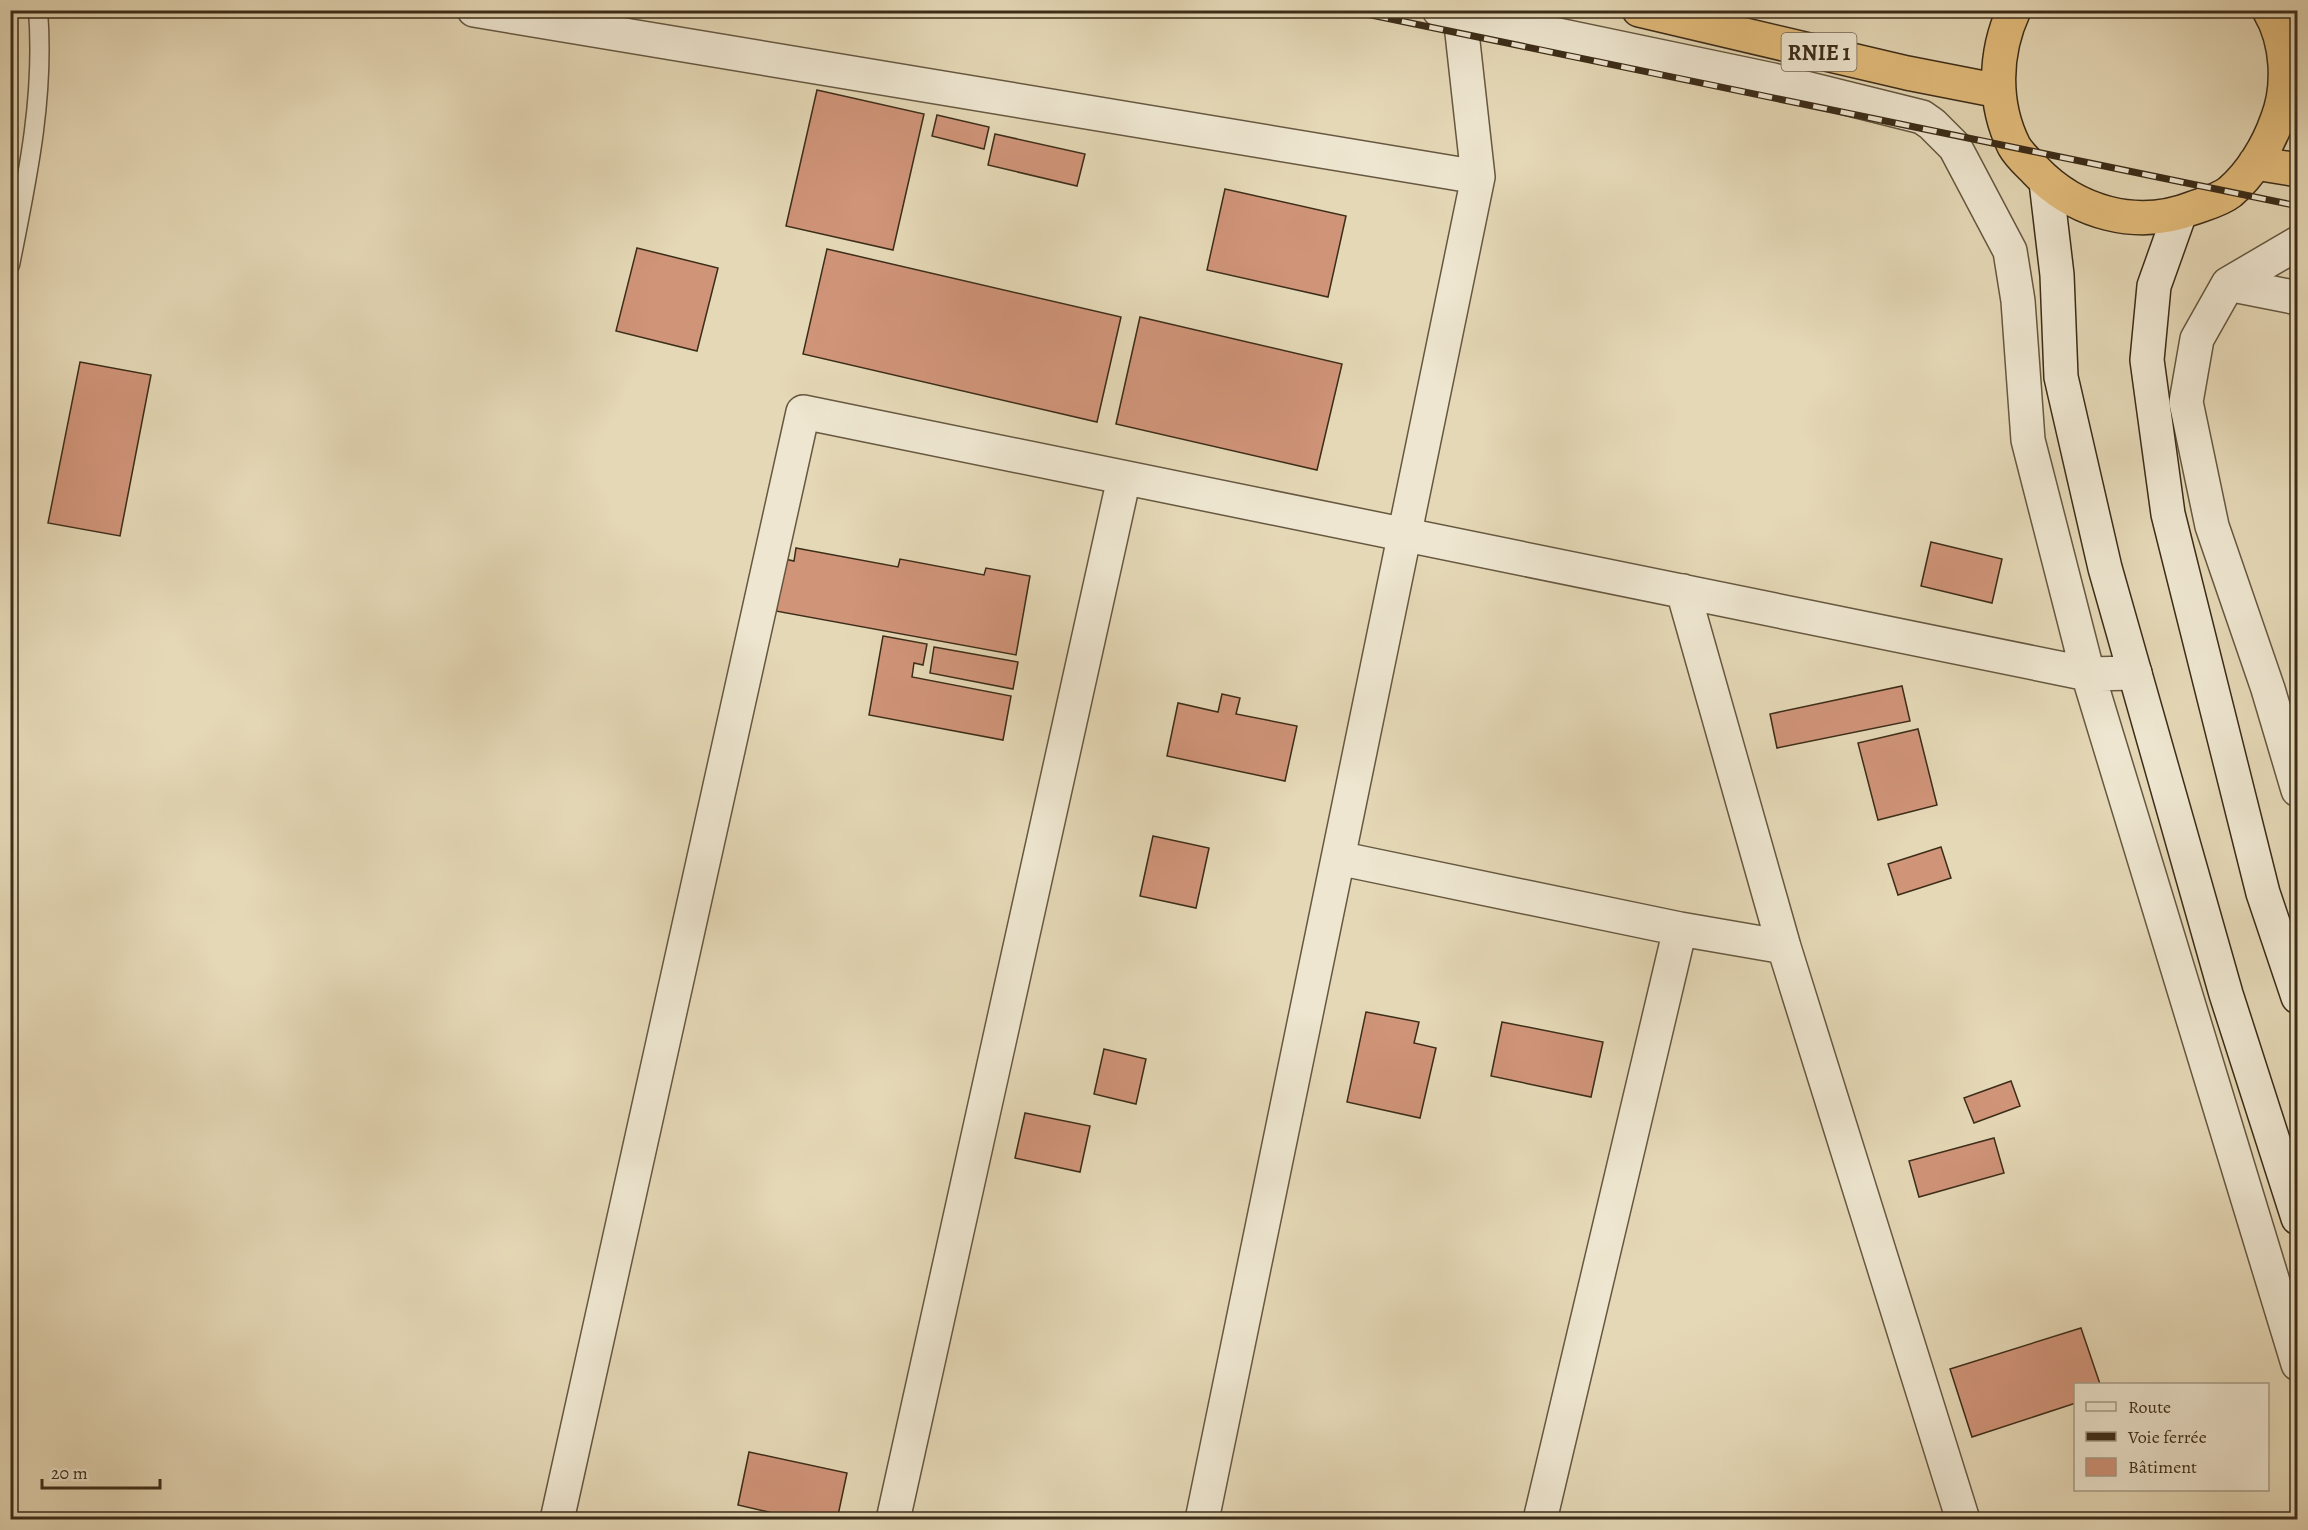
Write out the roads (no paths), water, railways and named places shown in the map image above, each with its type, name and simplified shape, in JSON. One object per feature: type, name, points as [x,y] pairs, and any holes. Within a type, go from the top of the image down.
[{"type":"highway","name":"RNIE 1","points":[[1639,10],[1907,73],[1999,91]]},
{"type":"highway","points":[[2014,10],[2005,30],[1999,60],[1999,91],[2015,148],[2046,182],[2068,198],[2091,209],[2121,217],[2151,218],[2180,213],[2229,192],[2255,163],[2271,138],[2282,109],[2285,78],[2280,20]]},
{"type":"highway","points":[[2255,163],[2298,170]]},
{"type":"street","points":[[474,10],[1478,177]]},
{"type":"street","points":[[1202,1520],[1478,177],[1450,13],[1773,80],[1922,117],[1955,147],[2010,251],[2018,301],[2028,440],[2088,674],[2298,1364]]},
{"type":"street","points":[[2046,182],[2057,275],[2061,377],[2104,568],[2226,994],[2298,1218]]},
{"type":"street","points":[[2180,213],[2154,286],[2147,360],[2168,514],[2264,894],[2298,997]]},
{"type":"street","points":[[2298,243],[2228,284],[2197,339],[2186,402],[2212,526],[2268,689],[2298,790]]},
{"type":"street","points":[[2228,284],[2298,298]]},
{"type":"street","points":[[557,1520],[802,412],[2088,674],[2135,673]]},
{"type":"street","points":[[893,1520],[1124,477]]},
{"type":"street","points":[[1683,591],[1784,947],[1963,1520]]},
{"type":"street","points":[[1338,858],[1680,929],[1784,947]]},
{"type":"street","points":[[1540,1520],[1680,929]]},
{"type":"lane","points":[[10,264],[32,160],[39,90],[38,10]]},
{"type":"railway","points":[[1347,10],[2298,206]]}]
